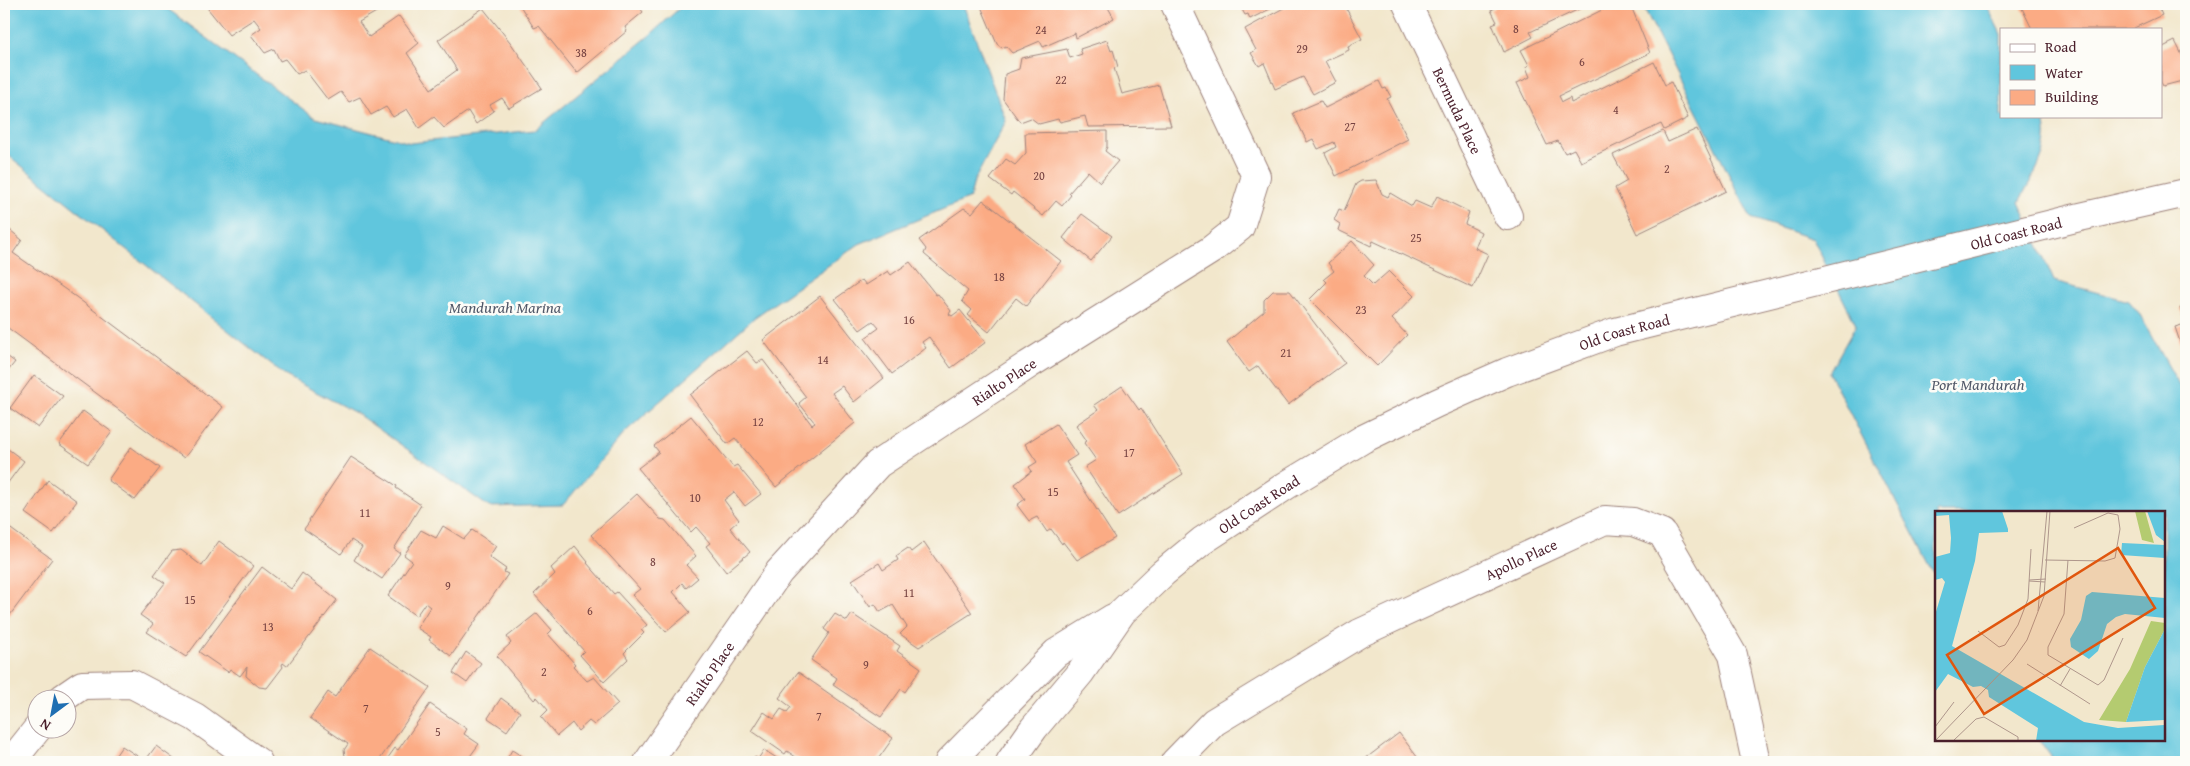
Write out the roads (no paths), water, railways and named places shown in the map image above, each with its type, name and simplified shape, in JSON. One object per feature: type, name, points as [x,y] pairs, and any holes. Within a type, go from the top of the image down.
[{"type":"street","name":"Rialto Place","points":[[648,762],[779,572],[878,464],[1028,365],[1211,250],[1240,227],[1256,176],[1175,4]]},
{"type":"street","name":"Bermuda Place","points":[[1407,4],[1508,216]]},
{"type":"street","name":"Old Coast Road","points":[[949,762],[1056,653],[1122,612],[1202,541],[1363,439],[1507,372],[1615,332],[2080,217],[2186,193]]},
{"type":"street","name":"Apollo Place","points":[[1175,762],[1214,722],[1360,633],[1604,520],[1633,522],[1662,533],[1733,655],[1756,762]]},
{"type":"street","name":"Old Coast Road","points":[[1010,762],[1034,728],[1080,673],[1122,612]]},
{"type":"street","points":[[77,688],[82,684],[132,684],[195,717],[258,762]]},
{"type":"street","points":[[11,762],[30,738]]},
{"type":"water","name":"Mandurah Marina","points":[[4,4],[161,4],[315,118],[411,143],[535,130],[650,35],[684,4],[963,4],[1006,121],[974,181],[970,198],[859,244],[755,317],[624,433],[563,505],[489,507],[356,413],[284,375],[4,152]]},
{"type":"water","name":"Port Mandurah","points":[[1642,4],[1986,4],[2000,32],[2000,118],[2043,118],[2046,127],[2046,138],[2041,160],[2019,202],[2054,281],[2129,301],[2139,313],[2186,398],[2186,762],[2055,762],[2040,741],[2165,741],[2165,511],[1935,511],[1935,576],[1829,373],[1856,325],[1813,239],[1751,218]]}]
